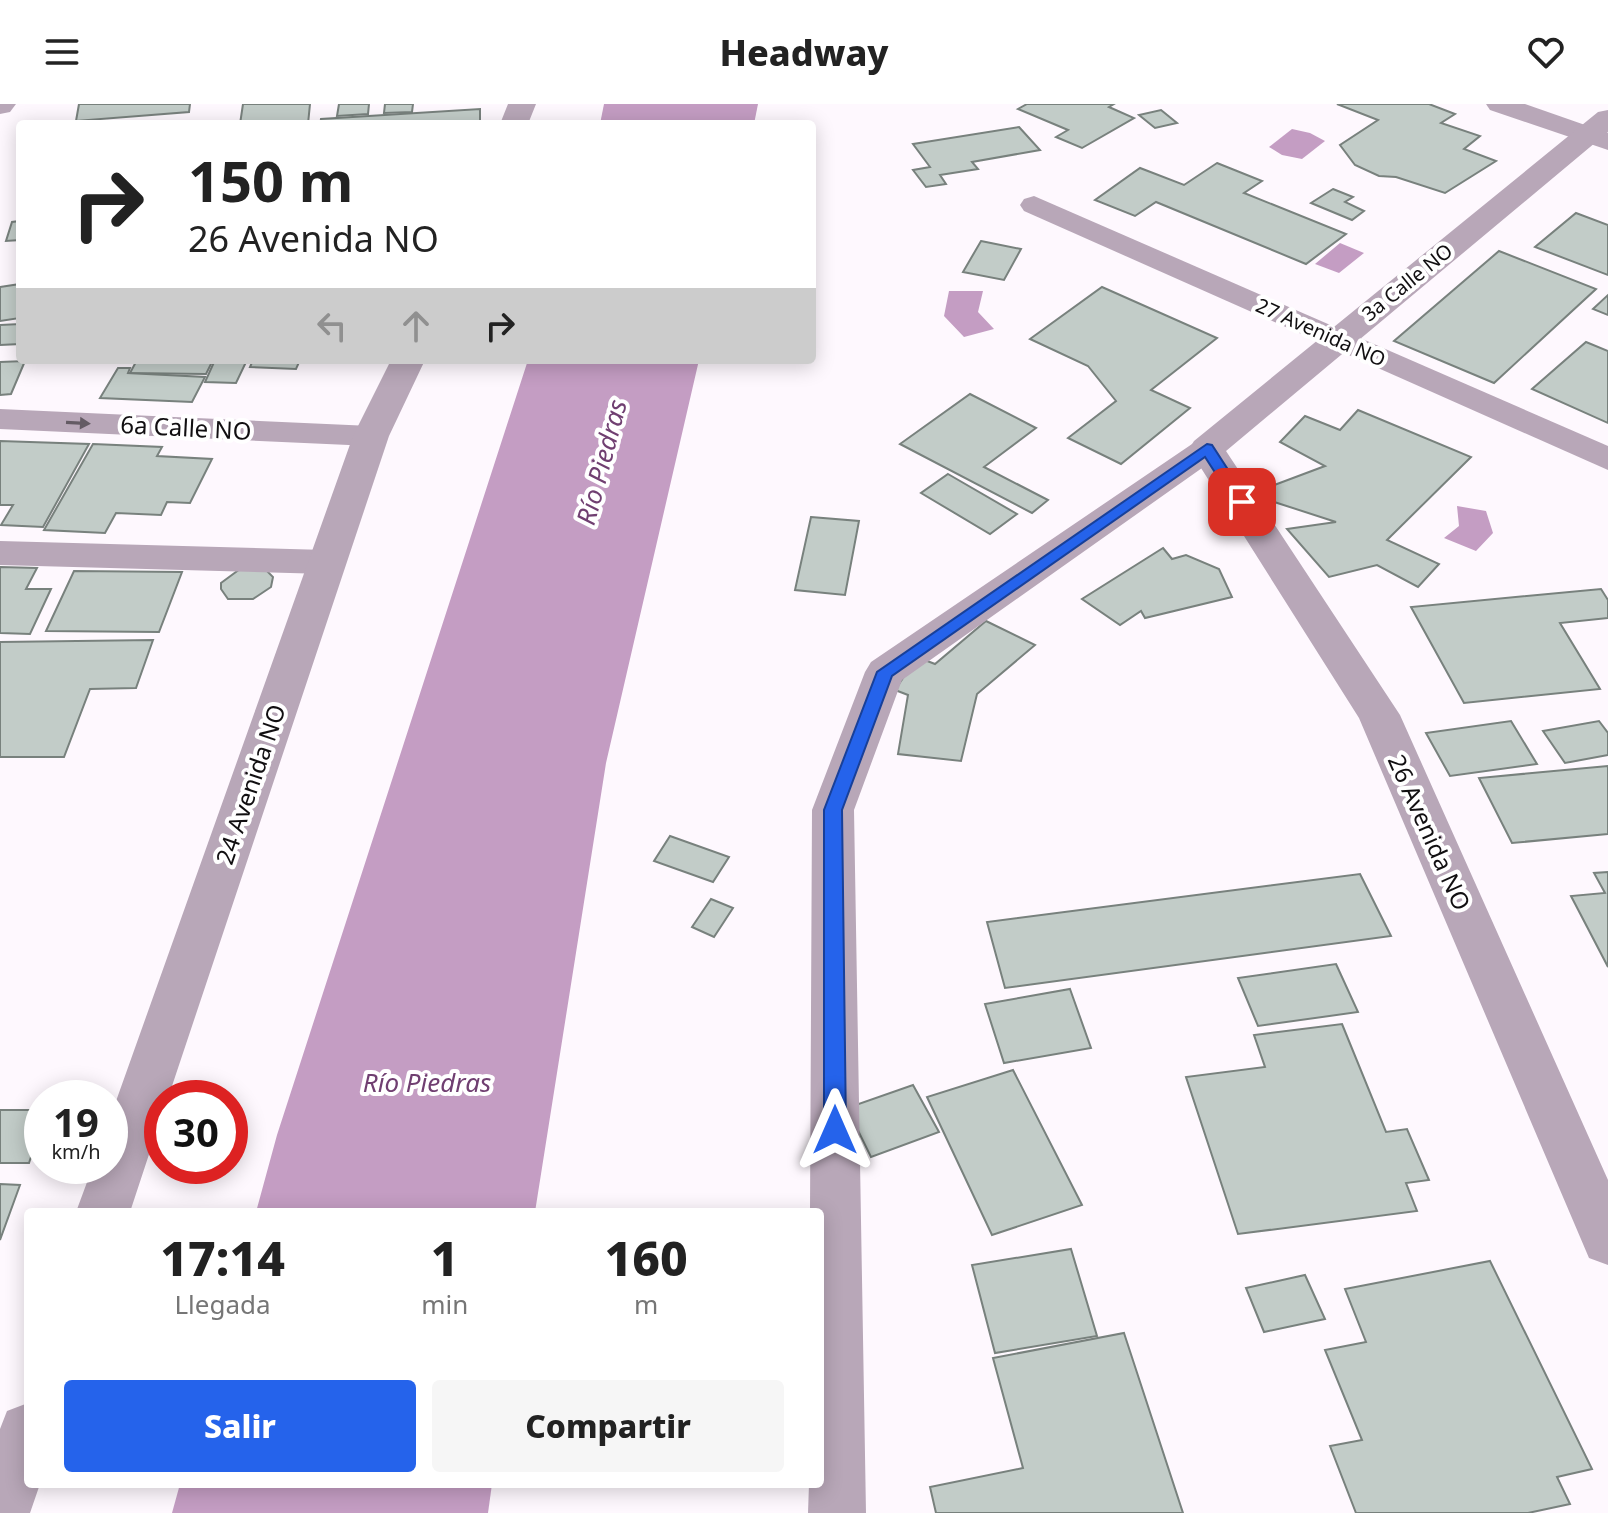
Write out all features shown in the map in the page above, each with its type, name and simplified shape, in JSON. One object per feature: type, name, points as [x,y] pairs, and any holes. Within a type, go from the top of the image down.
[{"type":"street","points":[[1499,104],[1601,132]]},
{"type":"street","name":"3a Calle NO","points":[[1207,449],[1337,339],[1601,132]]},
{"type":"street","name":"27 Avenida NO","points":[[1034,205],[1608,459]]},
{"type":"street","name":"24 Avenida NO","points":[[104,1208],[371,436],[406,364]]},
{"type":"street","name":"6a Calle NO","points":[[0,419],[371,436]]},
{"type":"street","points":[[837,1513],[833,810],[885,672],[1207,449]]},
{"type":"street","name":"26 Avenida NO","points":[[1207,449],[1379,715],[1608,1240]]},
{"type":"street","points":[[0,553],[326,562]]},
{"type":"street","points":[[0,1513],[24,1444]]},
{"type":"water","points":[[604,104],[758,104],[755,120],[601,120]]},
{"type":"water","points":[[1292,129],[1325,141],[1302,159],[1282,155],[1269,147]]},
{"type":"water","points":[[1340,243],[1364,253],[1339,273],[1315,264]]},
{"type":"water","points":[[949,291],[983,291],[978,312],[994,329],[964,337],[944,316]]},
{"type":"water","name":"Río Piedras","points":[[527,364],[698,364],[606,763],[536,1208],[257,1208],[277,1135]]},
{"type":"water","points":[[1457,506],[1486,511],[1493,533],[1476,551],[1444,538],[1459,526]]},
{"type":"water","points":[[179,1488],[491,1488],[488,1513],[172,1513]]},
{"type":"building","points":[[79,104],[190,104],[189,112],[76,120]]},
{"type":"building","points":[[243,104],[310,104],[308,120],[241,120]]},
{"type":"building","points":[[339,104],[369,104],[368,114],[337,116]]},
{"type":"building","points":[[385,104],[413,104],[412,112],[384,113]]},
{"type":"building","points":[[1027,104],[1114,104],[1109,107],[1134,118],[1082,148],[1056,137],[1068,130],[1018,109]]},
{"type":"building","points":[[1337,104],[1429,104],[1455,114],[1441,123],[1480,136],[1464,149],[1496,161],[1445,193],[1396,177],[1379,176],[1355,165],[1340,145],[1378,120]]},
{"type":"building","points":[[480,109],[480,120],[321,119]]},
{"type":"building","points":[[1161,110],[1177,123],[1155,128],[1139,115]]},
{"type":"building","points":[[1019,127],[1040,150],[972,162],[978,169],[940,175],[946,184],[926,187],[913,170],[930,167],[913,144]]},
{"type":"building","points":[[1217,163],[1262,181],[1244,193],[1346,234],[1306,264],[1156,202],[1135,216],[1095,200],[1140,168],[1184,185]]},
{"type":"building","points":[[1333,189],[1353,197],[1345,202],[1364,211],[1352,220],[1311,203]]},
{"type":"building","points":[[1576,213],[1608,225],[1608,275],[1535,247]]},
{"type":"building","points":[[12,222],[16,222],[16,240],[6,241]]},
{"type":"building","points":[[981,241],[1021,249],[1004,280],[963,272]]},
{"type":"building","points":[[1499,251],[1596,289],[1494,383],[1394,341]]},
{"type":"building","points":[[16,285],[16,319],[0,321],[0,287]]},
{"type":"building","points":[[1102,287],[1217,338],[1151,390],[1190,408],[1121,464],[1068,438],[1116,401],[1088,366],[1030,339]]},
{"type":"building","points":[[1608,295],[1608,315],[1593,309]]},
{"type":"building","points":[[16,324],[16,344],[0,345],[0,325]]},
{"type":"building","points":[[1586,342],[1608,351],[1608,423],[1532,389]]},
{"type":"building","points":[[0,362],[24,364],[11,394],[0,395]]},
{"type":"building","points":[[135,364],[211,364],[206,374],[130,373]]},
{"type":"building","points":[[213,364],[245,364],[236,383],[205,382]]},
{"type":"building","points":[[251,364],[298,364],[296,369],[250,367]]},
{"type":"building","points":[[118,368],[130,368],[128,373],[205,377],[192,402],[100,398]]},
{"type":"building","points":[[970,394],[1036,428],[984,467],[1048,500],[1032,513],[900,444]]},
{"type":"building","points":[[1358,410],[1471,457],[1387,540],[1439,564],[1418,587],[1377,565],[1329,577],[1287,529],[1336,522],[1262,498],[1261,490],[1325,466],[1280,442],[1305,416],[1340,430]]},
{"type":"building","points":[[0,441],[89,444],[43,527],[1,525],[13,505],[0,505]]},
{"type":"building","points":[[93,444],[162,447],[157,456],[212,459],[190,503],[167,502],[161,515],[116,513],[105,533],[44,530]]},
{"type":"building","points":[[948,474],[1017,514],[990,534],[921,493]]},
{"type":"building","points":[[811,517],[859,521],[845,595],[795,590]]},
{"type":"building","points":[[1163,548],[1172,559],[1186,555],[1219,569],[1232,597],[1145,618],[1141,611],[1120,625],[1082,599]]},
{"type":"building","points":[[0,567],[37,568],[26,589],[51,589],[30,634],[0,633]]},
{"type":"building","points":[[240,569],[265,569],[273,577],[271,587],[253,599],[228,599],[221,589],[221,583]]},
{"type":"building","points":[[74,571],[182,572],[159,632],[46,631]]},
{"type":"building","points":[[1601,589],[1608,600],[1608,618],[1560,623],[1600,689],[1464,703],[1411,607]]},
{"type":"building","points":[[986,621],[1035,645],[977,694],[961,761],[898,754],[908,695],[895,690],[917,657],[935,664]]},
{"type":"building","points":[[153,640],[136,688],[90,689],[64,757],[0,757],[0,642]]},
{"type":"building","points":[[1511,721],[1537,764],[1450,776],[1426,733]]},
{"type":"building","points":[[1599,721],[1608,733],[1608,755],[1565,763],[1543,731]]},
{"type":"building","points":[[1608,766],[1608,834],[1512,843],[1479,778]]},
{"type":"building","points":[[670,836],[729,857],[713,882],[654,861]]},
{"type":"building","points":[[1608,872],[1608,967],[1571,896],[1605,893],[1594,873]]},
{"type":"building","points":[[1360,874],[1391,936],[1005,988],[987,922]]},
{"type":"building","points":[[711,899],[733,908],[714,937],[692,927]]},
{"type":"building","points":[[1336,964],[1358,1012],[1258,1026],[1238,978]]},
{"type":"building","points":[[1070,989],[1091,1048],[1004,1063],[985,1004]]},
{"type":"building","points":[[1342,1024],[1386,1132],[1407,1129],[1429,1180],[1406,1183],[1417,1211],[1238,1234],[1186,1077],[1265,1067],[1254,1035]]},
{"type":"building","points":[[1013,1070],[1082,1205],[992,1235],[927,1097]]},
{"type":"building","points":[[913,1085],[939,1132],[871,1157],[847,1108]]},
{"type":"building","points":[[0,1110],[24,1110],[24,1163],[0,1163]]},
{"type":"building","points":[[0,1184],[20,1185],[0,1240]]},
{"type":"building","points":[[1071,1249],[1097,1336],[995,1353],[972,1265]]},
{"type":"building","points":[[1490,1261],[1592,1469],[1557,1477],[1570,1504],[1528,1513],[1356,1513],[1330,1446],[1362,1440],[1325,1350],[1366,1342],[1345,1289]]},
{"type":"building","points":[[1305,1275],[1325,1319],[1264,1332],[1246,1288]]},
{"type":"building","points":[[1124,1333],[1183,1513],[936,1513],[930,1487],[1023,1468],[993,1358]]},
{"type":"route","points":[[835,1130],[833,810],[885,672],[1207,449],[1242,502]]}]
